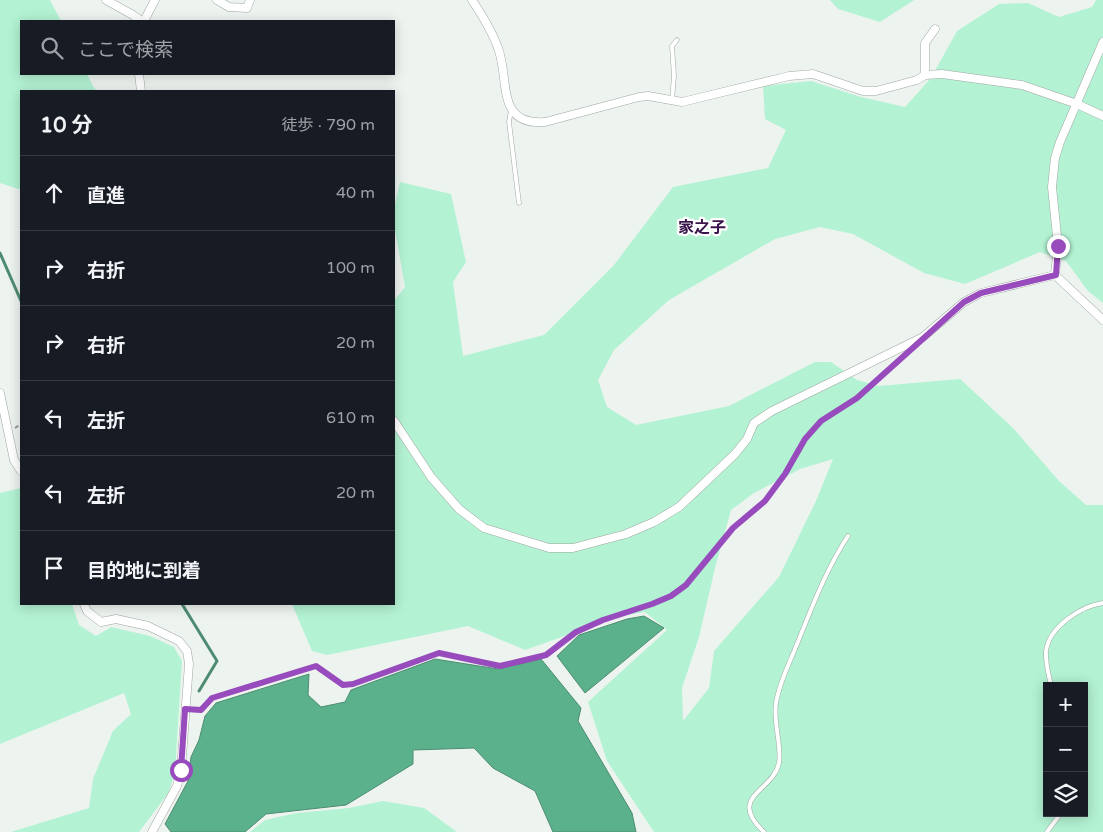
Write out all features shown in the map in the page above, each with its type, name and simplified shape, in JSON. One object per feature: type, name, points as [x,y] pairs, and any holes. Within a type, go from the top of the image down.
[{"type":"street","points":[[106,0],[141,20]]},
{"type":"street","points":[[144,20],[155,0]]},
{"type":"street","points":[[217,0],[229,7],[247,8],[250,0]]},
{"type":"street","points":[[472,0],[498,48],[507,100],[511,110],[527,122],[545,122],[639,97],[648,96],[682,102],[789,76],[813,74],[863,91],[876,91],[917,80],[925,74],[942,74],[1022,85],[1077,104],[1103,116]]},
{"type":"street","points":[[925,74],[924,43],[935,29]]},
{"type":"street","points":[[1056,275],[1058,246],[1052,187],[1055,158],[1103,42]]},
{"type":"street","points":[[139,75],[141,90]]},
{"type":"street","points":[[1056,275],[1103,320]]},
{"type":"street","points":[[395,423],[431,478],[459,509],[484,528],[549,548],[573,548],[626,534],[654,522],[679,507],[735,454],[747,438],[754,423],[772,411],[923,337],[964,302],[981,293],[1056,275]]},
{"type":"street","points":[[0,393],[14,460],[20,469]]},
{"type":"street","points":[[84,605],[87,611],[101,622],[116,619],[148,626],[180,641],[187,651],[189,664],[181,770],[176,786],[152,832]]},
{"type":"lane","points":[[672,101],[674,76],[672,46],[677,40]]},
{"type":"lane","points":[[511,110],[509,122],[519,203]]},
{"type":"lane","points":[[764,832],[754,822],[749,809],[753,797],[771,777],[778,765],[776,701],[817,595],[833,559],[848,536]]},
{"type":"lane","points":[[1051,682],[1046,651],[1050,640],[1069,617],[1103,603]]},
{"type":"lane","points":[[1047,832],[1058,817]]},
{"type":"path","points":[[185,709],[201,710],[212,698],[316,666],[343,685],[353,684],[439,653],[500,666],[546,655],[576,632],[603,620],[671,596],[686,585],[733,528],[765,501],[785,474],[805,439],[821,421],[857,398],[901,357]]},
{"type":"path","points":[[15,428],[20,425]]},
{"type":"shaded area","points":[[0,0],[50,0],[60,20],[20,20],[20,75],[88,75],[97,90],[20,90],[20,190],[0,183]]},
{"type":"shaded area","points":[[830,0],[914,0],[880,22],[838,9]]},
{"type":"shaded area","points":[[1096,0],[1103,0],[1103,303],[1088,291],[1066,261],[1040,252],[965,284],[924,273],[853,234],[820,227],[775,239],[669,300],[614,350],[598,380],[607,407],[636,425],[729,406],[815,362],[831,362],[857,380],[879,386],[960,379],[1013,428],[1059,481],[1086,505],[1103,505],[1103,832],[654,832],[607,761],[588,702],[667,630],[645,612],[621,616],[525,650],[468,626],[327,655],[312,651],[292,605],[395,605],[395,300],[405,287],[395,230],[395,204],[400,182],[451,194],[466,262],[453,282],[463,356],[544,335],[614,265],[673,187],[768,168],[786,130],[765,119],[763,86],[811,81],[861,97],[905,107],[931,78],[957,31],[999,4],[1028,3],[1059,17],[1092,7]],"holes":[[[833,459],[816,501],[779,577],[714,651],[709,688],[683,721],[682,688],[699,637],[731,510],[754,493],[800,469]]]},
{"type":"shaded area","points":[[20,488],[20,605],[72,605],[79,625],[96,636],[111,627],[150,636],[174,647],[182,661],[175,771],[169,792],[139,832],[11,832],[89,808],[93,779],[113,731],[131,714],[124,693],[0,744],[0,493]]},
{"type":"shaded area","points":[[644,616],[664,628],[585,693],[557,656],[579,635],[627,619]]},
{"type":"shaded area","points":[[435,659],[498,669],[541,659],[581,708],[578,721],[632,813],[636,832],[553,832],[535,791],[493,768],[474,748],[413,750],[413,764],[346,805],[266,814],[245,832],[171,832],[165,824],[188,781],[191,757],[199,740],[205,716],[216,703],[309,674],[308,695],[321,707],[345,702],[351,690]]},
{"type":"shaded area","points":[[383,801],[424,808],[457,832],[250,832],[265,820],[297,813],[349,808]]},
{"type":"waterway","points":[[0,253],[20,299]]},
{"type":"waterway","points":[[183,605],[217,661],[199,691]]},
{"type":"district","name":"家之子","points":[[702,228]]},
{"type":"route","points":[[181,770],[185,709],[201,710],[212,698],[316,666],[343,685],[353,684],[439,653],[500,666],[546,655],[576,632],[603,620],[671,596],[686,585],[733,528],[765,501],[785,474],[805,439],[821,421],[857,398],[964,302],[981,293],[1056,275],[1058,246]]}]
